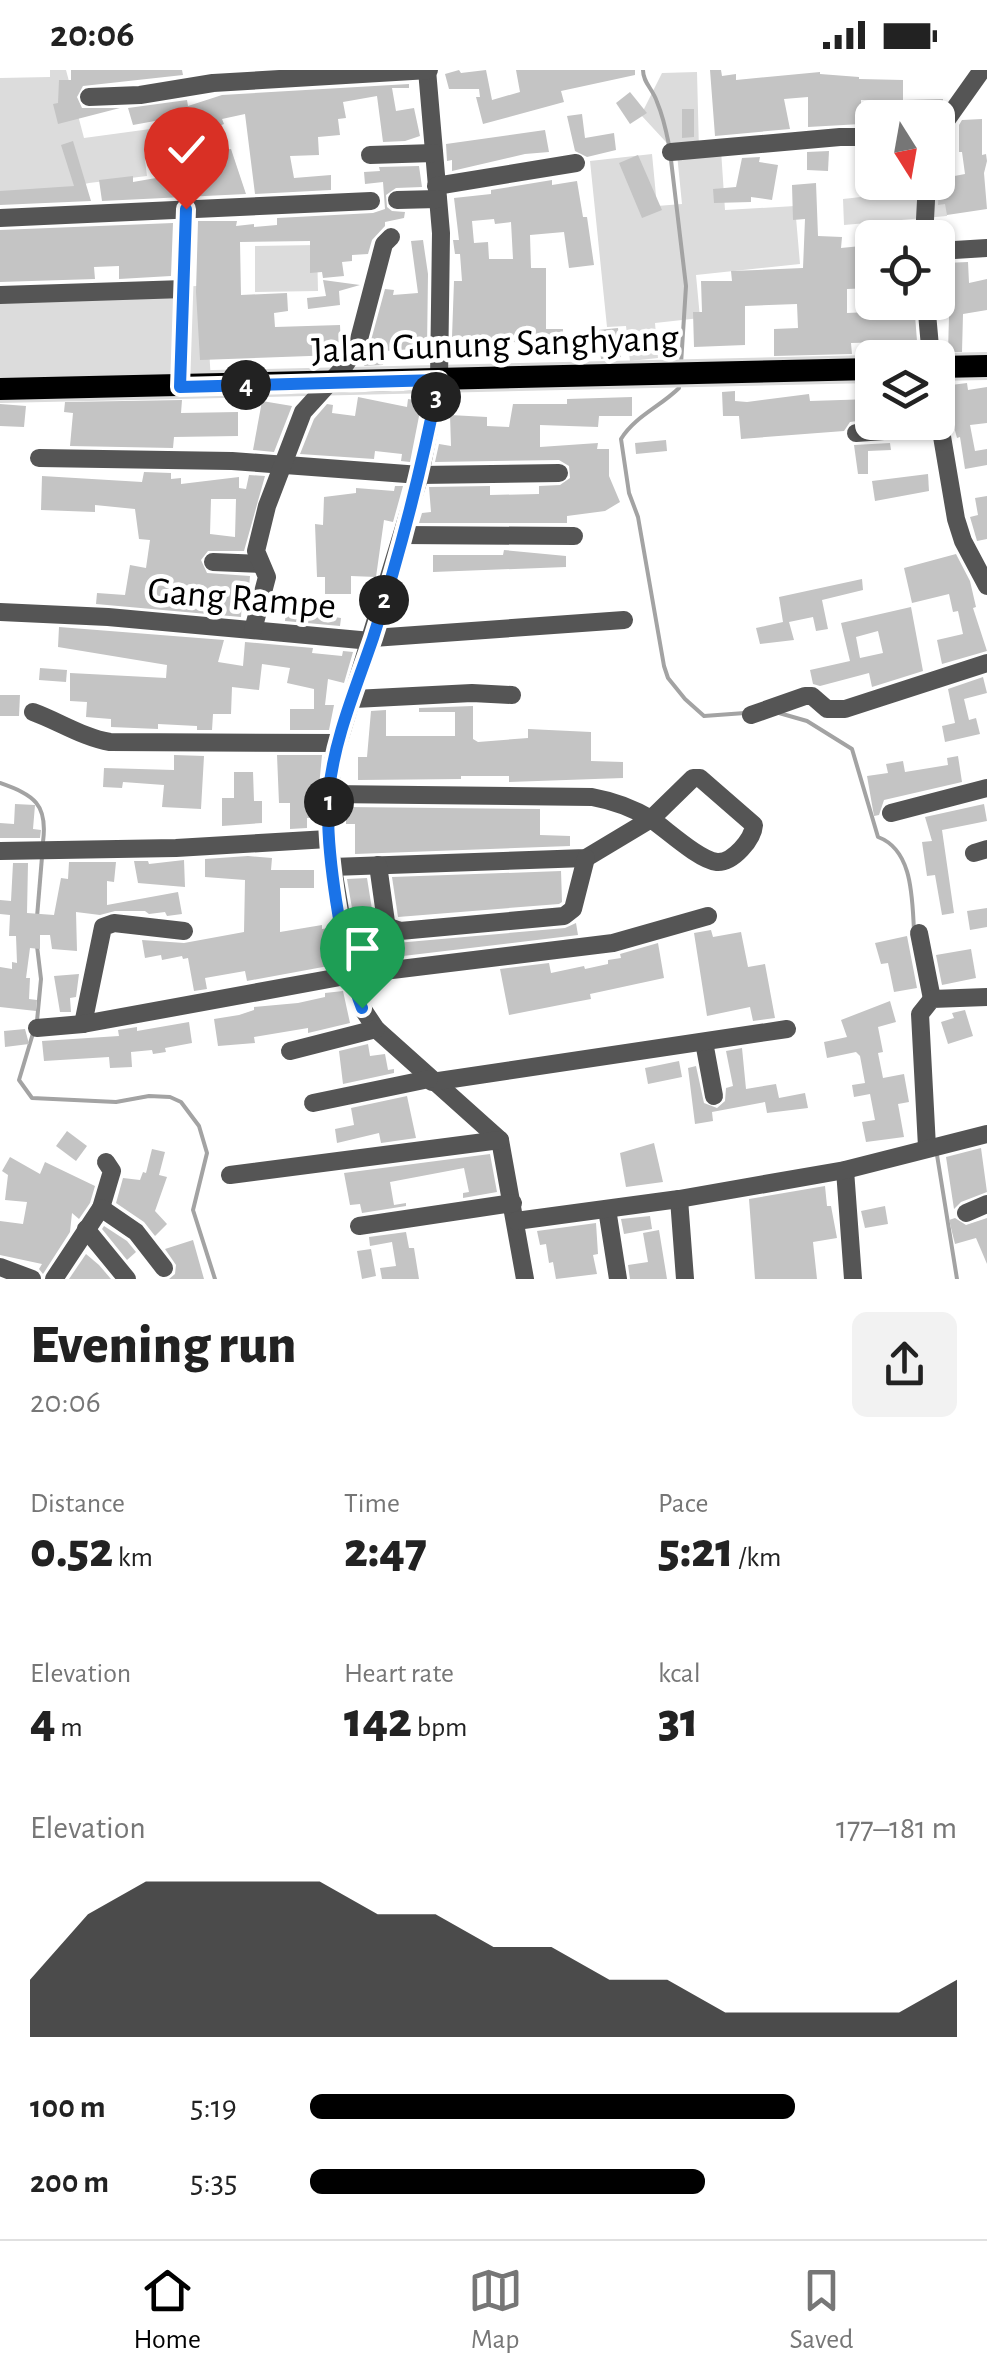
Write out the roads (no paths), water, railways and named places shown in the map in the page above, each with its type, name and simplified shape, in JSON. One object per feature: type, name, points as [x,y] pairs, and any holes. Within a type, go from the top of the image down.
[{"type":"main road","points":[[955,367],[987,366]]},
{"type":"main road","name":"Jalan Gunung Sanghyang","points":[[0,389],[855,368]]},
{"type":"street","points":[[89,97],[213,84],[428,70],[442,266],[439,380],[420,475],[338,743],[329,794],[328,839],[351,974],[362,1008],[376,1029],[500,1140],[526,1279]]},
{"type":"street","points":[[955,108],[982,70]]},
{"type":"street","points":[[671,152],[855,136]]},
{"type":"street","points":[[370,155],[434,153]]},
{"type":"street","points":[[397,200],[576,162]]},
{"type":"street","points":[[0,218],[371,202]]},
{"type":"street","points":[[180,387],[186,209]]},
{"type":"street","points":[[253,630],[266,577],[256,552],[267,506],[303,412],[343,368],[356,347],[384,244],[391,237]]},
{"type":"street","points":[[955,250],[987,248]]},
{"type":"street","points":[[0,296],[184,289]]},
{"type":"street","points":[[942,440],[962,540],[979,550],[987,586]]},
{"type":"street","points":[[39,458],[285,463],[420,475],[559,473]]},
{"type":"street","points":[[402,535],[574,536]]},
{"type":"street","points":[[213,562],[260,564]]},
{"type":"street","name":"Gang Rampe","points":[[0,612],[108,617],[372,640],[624,620]]},
{"type":"street","points":[[751,716],[804,696],[812,696],[827,708],[845,709],[987,663]]},
{"type":"street","points":[[354,699],[472,693],[512,695]]},
{"type":"street","points":[[34,712],[95,740],[110,742],[338,743]]},
{"type":"street","points":[[329,794],[592,797],[622,802],[650,819],[716,862],[724,862],[754,832],[750,819],[700,778],[686,781],[650,819],[586,858],[332,866]]},
{"type":"street","points":[[892,813],[987,788]]},
{"type":"street","points":[[0,851],[176,848],[328,839]]},
{"type":"street","points":[[378,865],[386,922],[400,930],[564,916],[573,909],[586,858]]},
{"type":"street","points":[[37,1028],[83,1024],[351,974],[613,943],[708,916]]},
{"type":"street","points":[[83,1024],[102,926],[184,931]]},
{"type":"street","points":[[919,934],[927,1003],[918,1019],[927,1147]]},
{"type":"street","points":[[927,1003],[962,1009],[987,999]]},
{"type":"street","points":[[290,1051],[376,1029]]},
{"type":"street","points":[[313,1104],[431,1080],[787,1029]]},
{"type":"street","points":[[704,1042],[714,1096]]},
{"type":"street","points":[[358,1226],[514,1212],[607,1209],[679,1199],[845,1170],[987,1134]]},
{"type":"street","points":[[230,1175],[500,1140]]},
{"type":"street","points":[[55,1279],[101,1208],[112,1170],[106,1162]]},
{"type":"street","points":[[845,1170],[852,1279]]},
{"type":"street","points":[[679,1199],[685,1279]]},
{"type":"street","points":[[966,1212],[987,1204]]},
{"type":"street","points":[[101,1208],[136,1232],[164,1268]]},
{"type":"street","points":[[607,1209],[618,1279]]},
{"type":"street","points":[[86,1229],[127,1279]]},
{"type":"street","points":[[0,1266],[32,1279]]},
{"type":"waterway","points":[[643,70],[669,145]]},
{"type":"waterway","points":[[671,160],[686,286],[681,364]]},
{"type":"waterway","points":[[679,383],[679,388],[633,424],[621,439],[629,493],[638,517],[668,678],[704,716],[745,713]]},
{"type":"waterway","points":[[779,713],[807,721],[852,749],[878,837],[890,843],[904,864],[911,890],[914,930]]},
{"type":"waterway","points":[[0,783],[36,803],[43,818],[43,842]]},
{"type":"waterway","points":[[37,917],[42,857]]},
{"type":"waterway","points":[[37,946],[41,979],[37,1021]]},
{"type":"waterway","points":[[34,1030],[19,1080],[32,1098],[116,1102],[170,1097],[181,1102],[199,1126],[207,1153],[193,1210],[215,1279]]},
{"type":"waterway","points":[[937,1155],[957,1279]]}]
